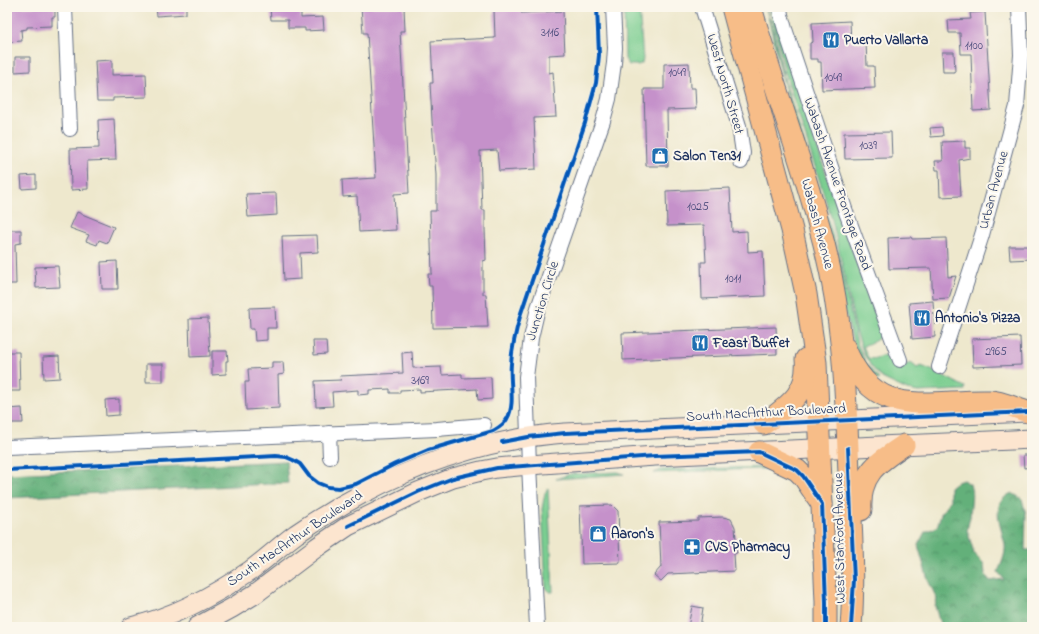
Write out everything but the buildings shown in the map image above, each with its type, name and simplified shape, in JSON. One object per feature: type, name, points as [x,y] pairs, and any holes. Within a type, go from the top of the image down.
[{"type":"main road","name":"Wabash Avenue","points":[[732,7],[792,230],[806,294],[816,363],[820,449]]},
{"type":"main road","name":"Wabash Avenue","points":[[751,7],[821,229],[832,276],[840,326],[848,448]]},
{"type":"main road","points":[[764,424],[792,403],[803,386],[806,376],[806,359],[800,316],[794,281],[787,254],[792,230]]},
{"type":"main road","points":[[840,326],[846,349],[853,366],[861,377],[878,392],[891,399],[905,403],[921,404],[992,401],[1030,412]]},
{"type":"main road","name":"South MacArthur Boulevard","points":[[131,627],[176,612],[219,589],[251,569],[296,535],[358,495],[418,467],[488,445],[528,437],[565,433],[1030,412]]},
{"type":"main road","name":"South MacArthur Boulevard","points":[[197,627],[221,615],[255,594],[317,547],[348,526],[418,492],[453,478],[497,468],[655,456],[1032,439]]},
{"type":"main road","points":[[854,580],[863,564],[860,499],[862,488],[869,472],[883,459],[904,445]]},
{"type":"main road","name":"West Stanford Avenue","points":[[848,448],[854,580],[851,627]]},
{"type":"main road","name":"West Stanford Avenue","points":[[820,449],[826,627]]},
{"type":"main road","points":[[759,452],[797,470],[803,476],[822,504]]},
{"type":"street","points":[[65,7],[70,129]]},
{"type":"street","name":"Junction Circle","points":[[537,627],[526,377],[531,338],[538,308],[603,121],[609,99],[615,48],[613,7]]},
{"type":"street","name":"West North Street","points":[[702,7],[740,126],[743,153],[740,162]]},
{"type":"street","name":"Wabash Avenue Frontage Road","points":[[780,7],[785,29],[846,212],[900,360]]},
{"type":"street","name":"Urban Avenue","points":[[939,367],[982,235],[1017,106],[1026,55],[1019,7]]},
{"type":"street","points":[[7,447],[437,429],[484,425]]},
{"type":"street","points":[[329,433],[330,457]]},
{"type":"green space","points":[[624,7],[639,7],[643,59],[642,63],[638,65],[629,65],[625,59]]},
{"type":"green space","points":[[766,7],[773,29],[784,79],[829,223],[841,267],[857,343],[865,362],[879,379],[877,380],[859,357],[853,342],[782,76]]},
{"type":"green space","points":[[770,7],[773,7],[786,53],[811,129],[881,330],[880,337],[878,339],[863,346],[868,358],[872,359],[885,355],[891,361],[894,368],[911,363],[917,368],[921,366],[965,387],[965,390],[918,392],[907,390],[882,378],[871,366],[864,354],[856,331],[832,220],[785,72]]},
{"type":"green space","points":[[286,461],[288,483],[7,498],[7,474]]},
{"type":"green space","points":[[769,467],[782,473],[769,469],[759,469],[654,473],[661,470]]},
{"type":"green space","points":[[618,472],[624,474],[556,479],[570,474]]},
{"type":"green space","points":[[963,480],[970,484],[972,493],[970,517],[967,530],[974,553],[984,564],[985,574],[990,581],[1004,579],[998,572],[1005,552],[1005,545],[998,516],[1000,503],[1005,497],[1012,493],[1022,499],[1026,514],[1025,550],[1032,550],[1032,627],[941,627],[935,606],[937,599],[928,580],[918,545],[925,532],[937,527],[941,514],[950,500],[950,487]]},
{"type":"green space","points":[[548,488],[553,592],[550,592],[546,588],[542,509],[545,493]]},
{"type":"cycle path","points":[[7,470],[276,456],[286,457],[300,464],[309,476],[318,483],[328,487],[339,488],[356,484],[395,464],[428,450],[493,431],[501,426],[510,413],[512,400],[512,358],[514,338],[519,319],[585,123],[596,83],[599,55],[597,7]]},
{"type":"cycle path","points":[[502,442],[528,437],[565,433],[1028,412]]},
{"type":"cycle path","points":[[848,448],[854,580],[851,627]]},
{"type":"cycle path","points":[[348,526],[418,492],[453,478],[497,468],[655,456],[759,452],[797,470],[803,476],[822,504],[826,627]]},
{"type":"place","name":"Puerto Vallarta","points":[[831,40]]},
{"type":"place","name":"Salon Ten31","points":[[660,156]]},
{"type":"place","name":"Antonio's Pizza","points":[[922,318]]},
{"type":"place","name":"Feast Buffet","points":[[700,343]]},
{"type":"place","name":"Aaron's","points":[[598,534]]},
{"type":"place","name":"CVS Pharmacy","points":[[692,547]]}]
